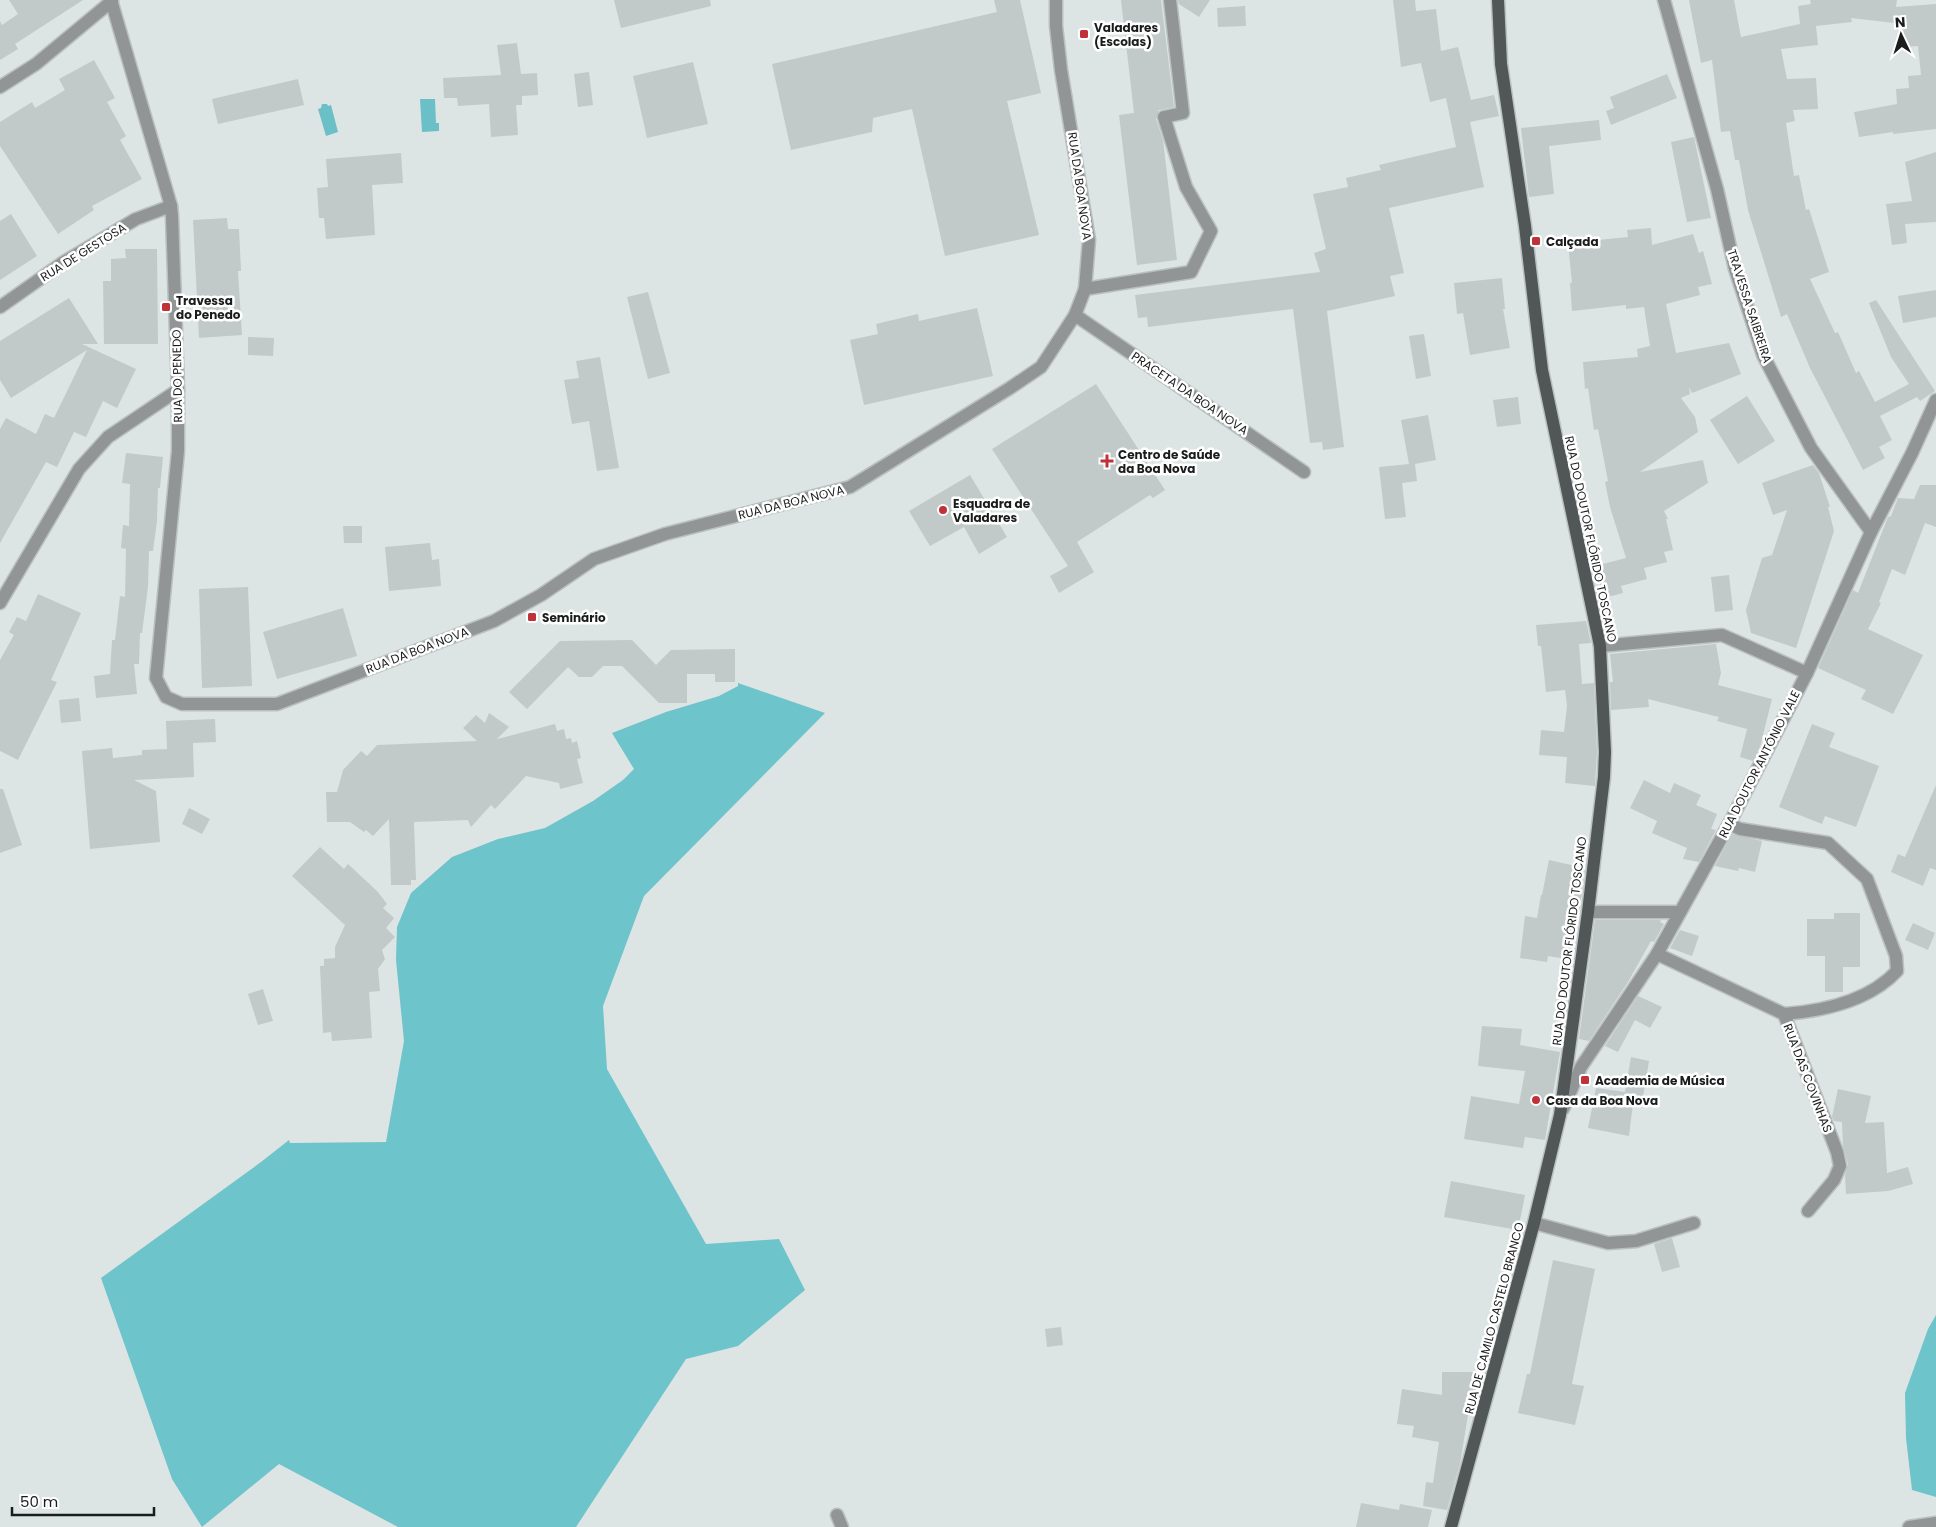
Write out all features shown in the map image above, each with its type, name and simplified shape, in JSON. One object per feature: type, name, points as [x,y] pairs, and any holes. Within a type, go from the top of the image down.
[{"type":"main road","name":"RUA DO DOUTOR FLÓRIDO TOSCANO","points":[[1498,0],[1500,64],[1525,226],[1542,370],[1600,646],[1605,732],[1604,777],[1588,912],[1560,1115]]},
{"type":"main road","name":"RUA DE CAMILO CASTELO BRANCO","points":[[1451,1527],[1534,1223],[1560,1115]]},
{"type":"street","name":"RUA DA BOA NOVA","points":[[166,697],[182,704],[277,704],[494,621],[541,595],[594,559],[665,534],[850,487],[1041,367],[1075,315],[1085,290],[1089,240],[1061,70],[1056,26],[1056,0]]},
{"type":"street","points":[[1085,290],[1191,272],[1212,231],[1186,188],[1164,118],[1183,113],[1170,0]]},
{"type":"street","name":"TRAVESSA SAIBREIRA","points":[[1664,0],[1717,189],[1735,269],[1763,355],[1811,448],[1871,532]]},
{"type":"street","points":[[0,87],[36,64],[112,1]]},
{"type":"street","name":"RUA DO PENEDO","points":[[112,1],[171,206],[178,390],[178,451],[156,678],[166,697]]},
{"type":"street","name":"RUA DE GESTOSA","points":[[0,307],[64,262],[136,219],[171,206]]},
{"type":"street","name":"PRACETA DA BOA NOVA","points":[[1075,315],[1304,472]]},
{"type":"street","points":[[0,603],[79,469],[108,437],[178,390]]},
{"type":"street","name":"RUA DOUTOR ANTÓNIO VALE","points":[[1560,1115],[1581,1067],[1657,954],[1729,824],[1807,672],[1871,532],[1912,453],[1936,400]]},
{"type":"street","points":[[1600,646],[1722,635],[1807,672]]},
{"type":"street","points":[[1729,824],[1740,829],[1828,842],[1867,879],[1896,956],[1897,971],[1889,980],[1856,998],[1806,1012],[1784,1014]]},
{"type":"street","points":[[1588,912],[1680,912]]},
{"type":"street","name":"RUA DAS COVINHAS","points":[[1657,954],[1784,1014],[1837,1152],[1840,1166],[1834,1180],[1808,1211]]},
{"type":"street","points":[[1534,1223],[1608,1243],[1636,1242],[1694,1223]]},
{"type":"street","points":[[1909,1527],[1936,1523]]},
{"type":"shaded area","points":[[420,99],[435,99],[436,123],[439,123],[439,131],[422,132]]},
{"type":"shaded area","points":[[322,104],[331,105],[338,132],[326,136],[318,109],[321,108]]},
{"type":"shaded area","points":[[738,683],[825,713],[644,896],[603,1006],[607,1069],[706,1244],[779,1239],[805,1290],[738,1346],[686,1359],[576,1527],[398,1527],[279,1464],[202,1527],[172,1479],[101,1278],[289,1140],[290,1143],[386,1142],[404,1041],[396,960],[397,927],[411,893],[452,857],[498,839],[545,828],[593,801],[623,780],[634,769],[612,733],[666,712],[719,696],[738,686]]},
{"type":"shaded area","points":[[1936,1315],[1936,1497],[1912,1490],[1906,1438],[1905,1393],[1928,1329]]},
{"type":"building","points":[[9,0],[83,0],[15,44],[18,49],[0,60],[0,21],[2,25],[18,14]]},
{"type":"building","points":[[614,0],[710,0],[711,6],[621,28]]},
{"type":"building","points":[[994,0],[1020,0],[1041,93],[1007,101],[1039,235],[945,256],[912,109],[873,118],[872,132],[791,150],[772,64],[997,12]]},
{"type":"building","points":[[1121,0],[1161,0],[1174,107],[1159,110],[1156,119],[1163,140],[1177,260],[1137,265],[1119,115],[1134,113]]},
{"type":"building","points":[[1178,0],[1210,0],[1199,17],[1179,4]]},
{"type":"building","points":[[1393,0],[1415,0],[1416,11],[1436,9],[1441,51],[1458,47],[1471,100],[1494,95],[1499,116],[1470,122],[1484,187],[1389,208],[1404,273],[1390,276],[1395,296],[1327,311],[1344,447],[1323,450],[1322,442],[1310,443],[1293,309],[1148,327],[1147,317],[1138,318],[1135,295],[1320,272],[1314,253],[1326,249],[1313,194],[1348,187],[1346,178],[1381,170],[1379,165],[1456,147],[1446,98],[1430,102],[1421,63],[1401,67]]},
{"type":"building","points":[[1689,0],[1734,0],[1741,37],[1800,24],[1798,6],[1811,4],[1810,0],[1897,0],[1896,7],[1936,4],[1936,129],[1859,137],[1854,112],[1897,104],[1896,89],[1909,88],[1908,76],[1921,75],[1918,46],[1905,47],[1903,24],[1851,18],[1852,22],[1816,26],[1818,45],[1781,49],[1787,79],[1816,78],[1818,109],[1793,110],[1795,121],[1786,123],[1794,176],[1799,175],[1806,210],[1809,209],[1829,272],[1810,279],[1835,333],[1838,332],[1856,373],[1859,371],[1875,402],[1909,384],[1891,357],[1869,303],[1876,300],[1935,391],[1920,401],[1917,397],[1880,416],[1892,440],[1879,447],[1885,458],[1863,470],[1810,368],[1787,314],[1781,317],[1748,210],[1739,160],[1735,160],[1730,131],[1721,132],[1712,60],[1701,63]]},
{"type":"building","points":[[1245,6],[1246,26],[1218,27],[1217,8]]},
{"type":"building","points":[[517,43],[521,74],[537,73],[538,95],[522,96],[522,105],[516,105],[518,135],[491,137],[489,104],[458,106],[457,98],[444,98],[443,78],[501,75],[497,45]]},
{"type":"building","points":[[94,60],[115,98],[107,102],[126,136],[120,140],[142,179],[92,206],[94,210],[58,234],[0,146],[0,122],[32,102],[35,108],[65,90],[59,79]]},
{"type":"building","points":[[693,62],[708,124],[647,138],[633,76]]},
{"type":"building","points":[[589,72],[593,105],[578,107],[574,74]]},
{"type":"building","points":[[1667,74],[1677,98],[1611,125],[1606,111],[1614,108],[1610,97]]},
{"type":"building","points":[[298,79],[304,105],[218,124],[212,99]]},
{"type":"building","points":[[1599,120],[1601,140],[1549,146],[1554,194],[1529,197],[1521,128]]},
{"type":"building","points":[[1694,137],[1711,218],[1687,222],[1671,142]]},
{"type":"building","points":[[1936,152],[1936,222],[1905,224],[1907,243],[1892,245],[1886,204],[1912,201],[1905,162]]},
{"type":"building","points":[[401,153],[403,183],[372,185],[375,235],[326,239],[324,218],[319,218],[317,188],[328,187],[326,159]]},
{"type":"building","points":[[11,214],[37,256],[0,280],[0,221]]},
{"type":"building","points":[[227,218],[228,229],[239,229],[241,271],[238,271],[242,335],[199,338],[193,220]]},
{"type":"building","points":[[1651,228],[1652,245],[1693,234],[1699,253],[1703,251],[1712,284],[1698,287],[1700,295],[1666,304],[1676,353],[1729,343],[1741,374],[1692,393],[1689,387],[1690,394],[1681,398],[1695,417],[1698,432],[1640,472],[1703,460],[1708,483],[1664,511],[1668,519],[1666,519],[1673,550],[1664,552],[1667,562],[1644,568],[1647,579],[1621,586],[1623,593],[1604,598],[1595,566],[1626,558],[1610,507],[1605,482],[1608,481],[1598,429],[1594,430],[1588,388],[1585,389],[1583,362],[1638,357],[1637,349],[1650,346],[1644,307],[1626,309],[1626,305],[1572,311],[1570,283],[1572,283],[1568,243],[1628,237],[1627,230]]},
{"type":"building","points":[[125,249],[157,249],[158,344],[104,344],[103,281],[111,281],[111,259],[126,258]]},
{"type":"building","points":[[1502,278],[1505,309],[1503,309],[1510,348],[1470,355],[1463,313],[1457,314],[1454,283]]},
{"type":"building","points":[[1936,290],[1936,317],[1903,323],[1898,296]]},
{"type":"building","points":[[648,292],[670,373],[648,379],[627,297]]},
{"type":"building","points":[[69,298],[98,344],[82,344],[136,369],[117,408],[103,401],[86,437],[74,432],[57,467],[46,462],[0,543],[0,429],[6,418],[36,434],[45,414],[54,418],[87,350],[11,398],[0,380],[0,341]]},
{"type":"building","points":[[977,308],[993,376],[864,405],[850,340],[878,334],[876,324],[918,314],[919,321]]},
{"type":"building","points":[[1424,334],[1431,376],[1416,379],[1409,336]]},
{"type":"building","points":[[248,337],[274,338],[273,356],[248,355]]},
{"type":"building","points":[[600,357],[619,468],[597,471],[589,421],[572,424],[564,380],[579,378],[576,361]]},
{"type":"building","points":[[1096,384],[1165,490],[1153,498],[1150,495],[1077,542],[1094,572],[1059,593],[1050,576],[1068,566],[992,449]]},
{"type":"building","points":[[1747,396],[1775,441],[1738,464],[1710,420]]},
{"type":"building","points":[[1518,397],[1521,424],[1497,427],[1493,400]]},
{"type":"building","points":[[1428,415],[1436,460],[1415,464],[1417,481],[1402,483],[1406,517],[1385,519],[1379,467],[1409,464],[1401,420]]},
{"type":"building","points":[[126,453],[163,457],[160,488],[158,488],[157,521],[153,551],[149,551],[148,587],[142,633],[140,633],[139,664],[134,664],[137,694],[96,698],[94,676],[110,674],[112,640],[115,640],[120,596],[125,597],[126,549],[121,548],[123,525],[129,526],[130,484],[122,483]]},
{"type":"building","points":[[1813,465],[1819,473],[1830,507],[1828,507],[1834,531],[1796,648],[1751,633],[1746,610],[1762,558],[1772,555],[1787,510],[1773,515],[1762,483]]},
{"type":"building","points":[[970,475],[1007,537],[979,554],[964,527],[930,546],[909,511]]},
{"type":"building","points":[[1920,485],[1936,485],[1936,527],[1925,523],[1905,575],[1892,569],[1879,602],[1881,603],[1868,629],[1923,655],[1893,714],[1861,699],[1866,690],[1818,668],[1853,590],[1858,593],[1888,517],[1891,516],[1898,498],[1914,499]]},
{"type":"building","points":[[343,526],[362,526],[362,543],[344,543]]},
{"type":"building","points":[[430,543],[432,560],[439,559],[441,586],[389,591],[385,547]]},
{"type":"building","points":[[1729,575],[1733,610],[1715,612],[1711,577]]},
{"type":"building","points":[[248,587],[252,686],[202,688],[199,589]]},
{"type":"building","points":[[38,594],[81,613],[51,680],[57,682],[18,760],[0,751],[0,660],[14,635],[9,632],[17,617],[26,621]]},
{"type":"building","points":[[343,608],[357,656],[277,679],[263,632]]},
{"type":"building","points":[[1586,621],[1591,643],[1579,644],[1582,684],[1594,683],[1597,752],[1595,786],[1565,783],[1567,757],[1539,755],[1541,730],[1564,732],[1567,706],[1565,690],[1546,692],[1541,646],[1538,646],[1536,625]]},
{"type":"building","points":[[632,640],[656,665],[671,650],[735,649],[735,682],[715,682],[715,674],[687,674],[687,703],[659,703],[622,666],[603,666],[592,677],[579,677],[568,667],[527,709],[509,692],[560,641]]},
{"type":"building","points":[[1716,644],[1721,673],[1718,685],[1772,699],[1760,747],[1753,761],[1740,757],[1747,729],[1717,721],[1719,717],[1648,699],[1649,707],[1611,710],[1610,682],[1613,682],[1610,654]]},
{"type":"building","points":[[79,698],[81,721],[61,723],[59,700]]},
{"type":"building","points":[[489,713],[509,727],[497,739],[555,724],[557,731],[564,729],[566,739],[571,738],[572,743],[577,741],[581,758],[577,759],[583,783],[560,789],[559,783],[526,776],[495,809],[491,805],[471,827],[468,820],[414,822],[416,880],[411,880],[411,885],[391,885],[389,819],[373,836],[350,822],[327,822],[326,792],[337,792],[343,770],[361,751],[367,756],[377,745],[477,741],[463,728],[476,715],[485,723]]},
{"type":"building","points":[[215,719],[216,742],[193,743],[194,777],[134,780],[156,791],[160,842],[90,849],[82,751],[112,748],[113,758],[142,755],[142,750],[167,749],[166,721]]},
{"type":"building","points":[[1812,724],[1835,733],[1829,747],[1879,766],[1856,827],[1825,816],[1822,824],[1779,807]]},
{"type":"building","points":[[1644,780],[1670,793],[1674,783],[1701,795],[1696,805],[1717,814],[1711,829],[1716,830],[1699,862],[1683,859],[1687,848],[1652,833],[1657,821],[1630,808]]},
{"type":"building","points":[[1936,785],[1936,870],[1930,868],[1923,886],[1891,872],[1898,854],[1905,857]]},
{"type":"building","points":[[0,789],[3,789],[22,845],[0,853]]},
{"type":"building","points":[[189,808],[210,819],[202,834],[182,824]]},
{"type":"building","points":[[1732,834],[1762,841],[1755,872],[1739,868],[1738,871],[1715,866]]},
{"type":"building","points":[[320,847],[344,869],[348,864],[378,892],[387,904],[383,908],[394,918],[386,928],[395,937],[382,950],[385,959],[378,969],[380,991],[369,992],[372,1038],[332,1041],[331,1032],[323,1033],[320,966],[324,966],[324,959],[335,958],[335,947],[345,925],[292,876]]},
{"type":"building","points":[[1549,860],[1585,868],[1573,960],[1548,956],[1547,962],[1520,958],[1525,916],[1537,918]]},
{"type":"building","points":[[1834,913],[1860,913],[1860,967],[1843,967],[1843,992],[1825,992],[1825,956],[1807,956],[1807,919],[1834,919]]},
{"type":"building","points":[[1595,920],[1661,920],[1660,922],[1664,924],[1654,942],[1651,941],[1628,982],[1589,1041],[1579,1039]]},
{"type":"building","points":[[1913,923],[1935,933],[1928,950],[1905,940]]},
{"type":"building","points":[[1680,930],[1699,936],[1692,956],[1670,948]]},
{"type":"building","points":[[263,989],[273,1021],[258,1025],[248,994]]},
{"type":"building","points":[[1638,996],[1662,1007],[1650,1028],[1635,1020],[1618,1052],[1605,1046]]},
{"type":"building","name":"Casa da Boa Nova","points":[[1482,1026],[1522,1029],[1520,1045],[1560,1052],[1545,1140],[1525,1137],[1523,1148],[1464,1139],[1471,1096],[1519,1104],[1525,1071],[1478,1066]]},
{"type":"building","points":[[1631,1057],[1649,1061],[1643,1097],[1634,1095],[1629,1136],[1588,1128],[1596,1088],[1625,1092]]},
{"type":"building","points":[[1838,1089],[1871,1096],[1865,1123],[1884,1122],[1887,1173],[1908,1167],[1913,1184],[1888,1191],[1846,1194],[1845,1175],[1848,1164],[1843,1146],[1842,1122],[1834,1121],[1832,1117]]},
{"type":"building","points":[[1451,1181],[1525,1195],[1518,1230],[1444,1217]]},
{"type":"building","points":[[1672,1238],[1680,1267],[1662,1272],[1654,1244]]},
{"type":"building","points":[[1553,1260],[1595,1269],[1572,1384],[1584,1386],[1575,1425],[1518,1413],[1527,1374],[1530,1374]]},
{"type":"building","points":[[1061,1327],[1063,1345],[1047,1347],[1045,1329]]},
{"type":"building","points":[[1442,1372],[1476,1372],[1472,1416],[1468,1415],[1460,1464],[1447,1510],[1423,1506],[1426,1482],[1433,1483],[1439,1442],[1412,1437],[1414,1426],[1397,1424],[1402,1389],[1442,1395]]},
{"type":"building","points":[[1361,1503],[1399,1510],[1400,1504],[1432,1510],[1428,1527],[1356,1527]]},
{"type":"place","name":"Valadares (Escolas)","points":[[1084,34]]},
{"type":"place","name":"Calçada","points":[[1536,241]]},
{"type":"place","name":"Travessa do Penedo","points":[[166,307]]},
{"type":"place","name":"Centro de Saúde da Boa Nova","points":[[1107,461]]},
{"type":"place","name":"Esquadra de Valadares","points":[[943,510]]},
{"type":"place","name":"Seminário","points":[[532,617]]},
{"type":"place","name":"Academia de Música","points":[[1585,1080]]},
{"type":"place","name":"Casa da Boa Nova","points":[[1536,1100]]}]
